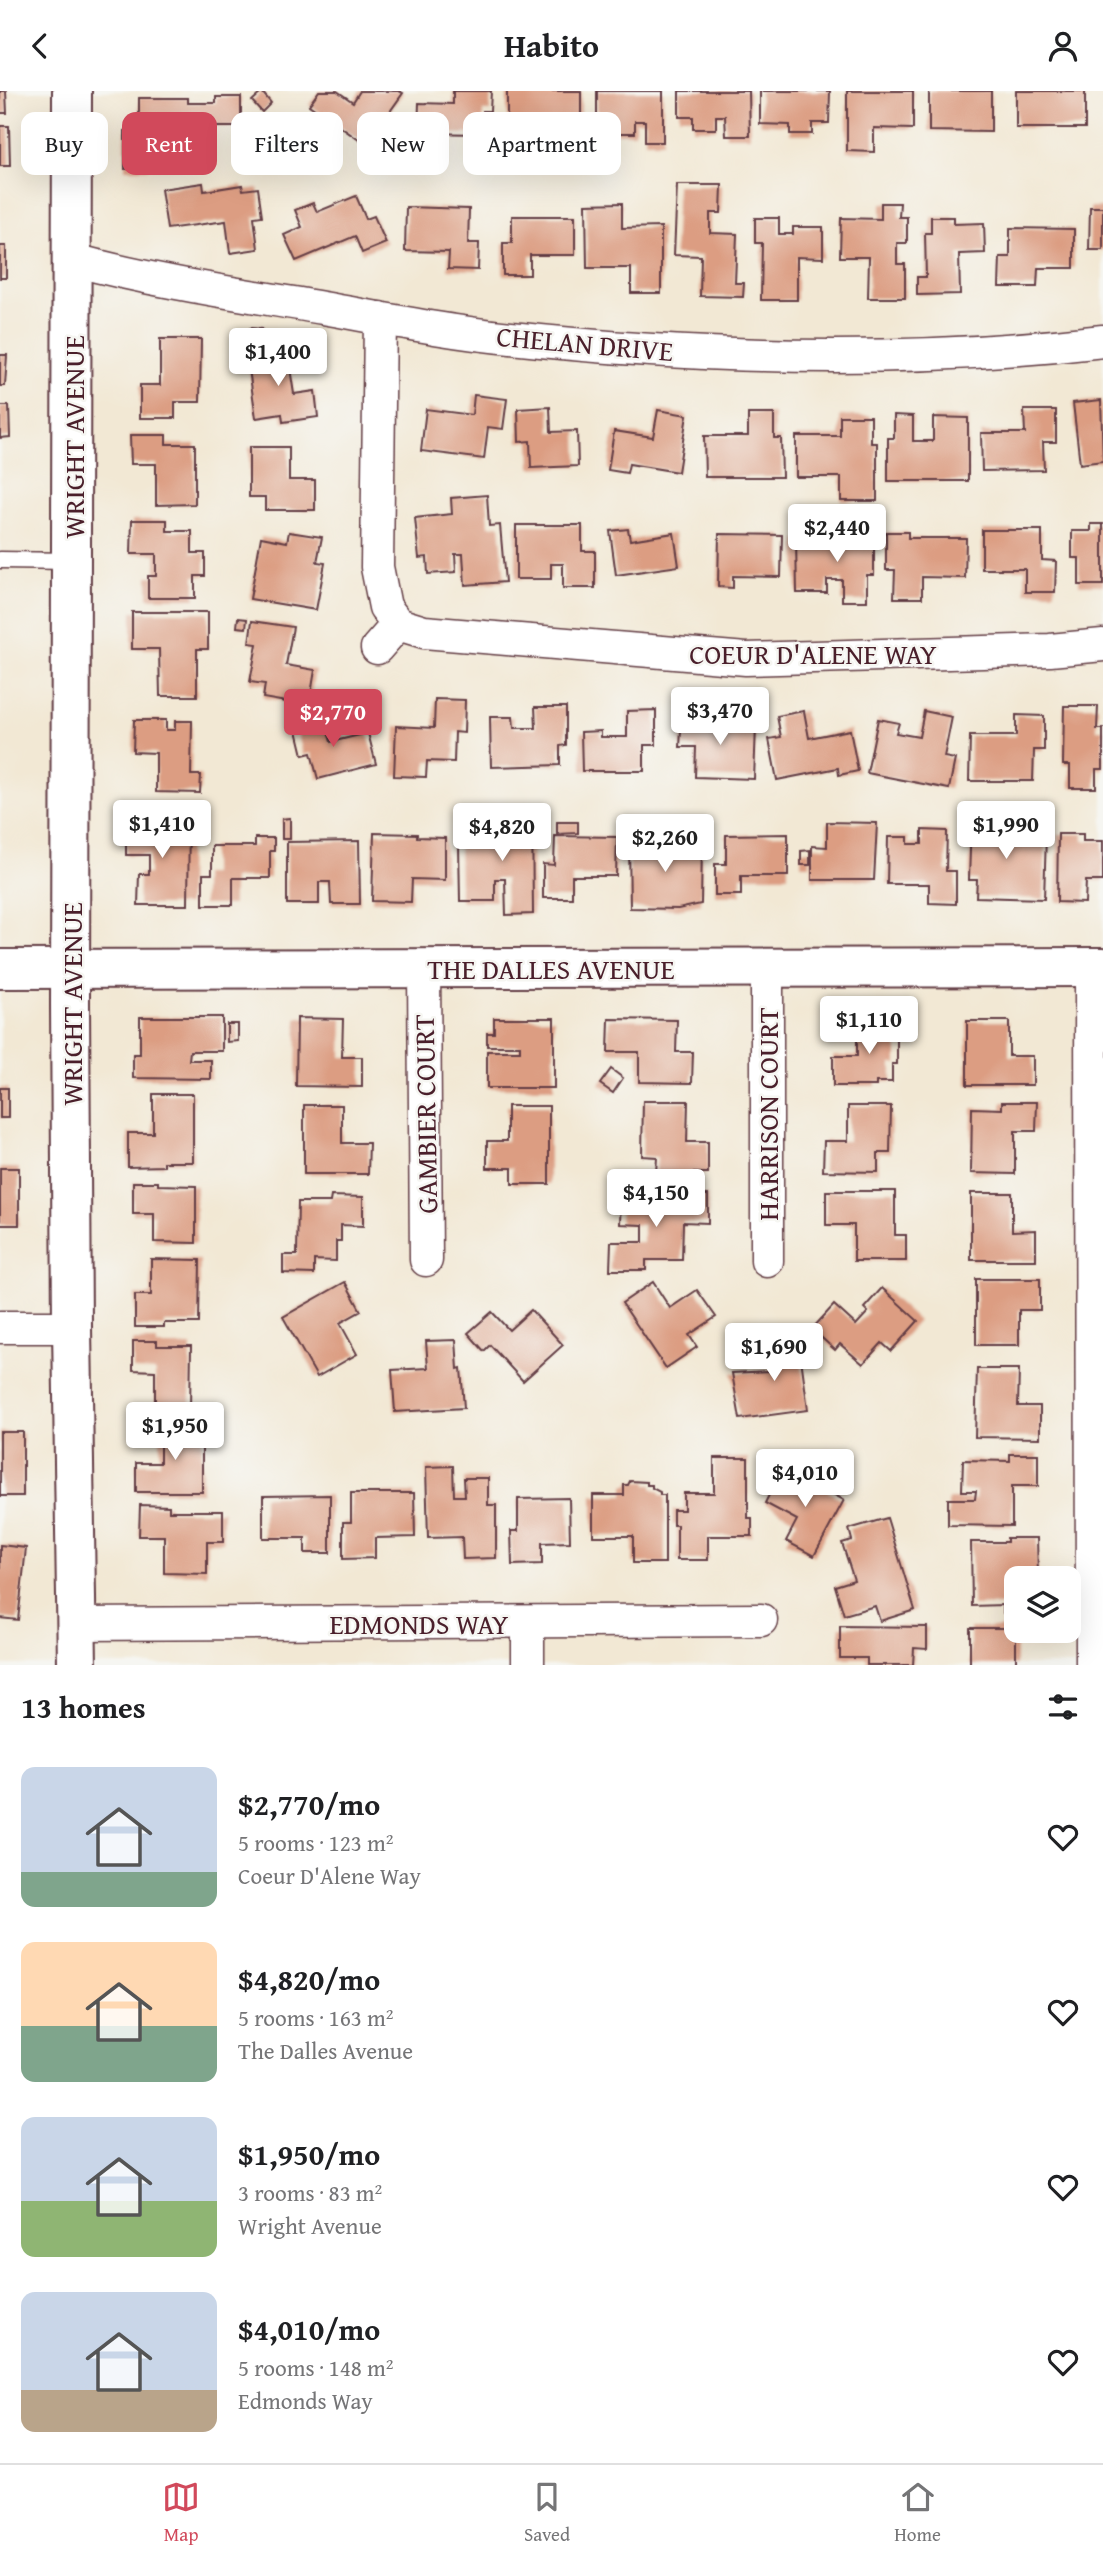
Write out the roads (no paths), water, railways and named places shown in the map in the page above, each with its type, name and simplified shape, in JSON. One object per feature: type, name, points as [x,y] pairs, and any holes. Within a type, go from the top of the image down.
[{"type":"street","name":"WRIGHT AVENUE","points":[[72,91],[72,1327],[77,1665]]},
{"type":"street","name":"CHELAN DRIVE","points":[[74,260],[109,270],[509,338],[745,356],[904,356],[1021,351],[1103,341]]},
{"type":"street","points":[[377,649],[398,624],[385,607],[377,567],[380,318]]},
{"type":"street","name":"COEUR D'ALENE WAY","points":[[398,624],[424,632],[746,659],[1050,650],[1103,645]]},
{"type":"street","points":[[1092,1665],[1097,967]]},
{"type":"street","name":"THE DALLES AVENUE","points":[[0,969],[1097,967]]},
{"type":"street","name":"GAMBIER COURT","points":[[424,968],[426,1260]]},
{"type":"street","name":"HARRISON COURT","points":[[767,968],[767,1261]]},
{"type":"street","points":[[0,1327],[72,1327]]},
{"type":"street","name":"EDMONDS WAY","points":[[76,1624],[761,1620]]},
{"type":"street","points":[[528,1623],[528,1665]]},
{"type":"lane","points":[[0,559],[72,561]]}]
